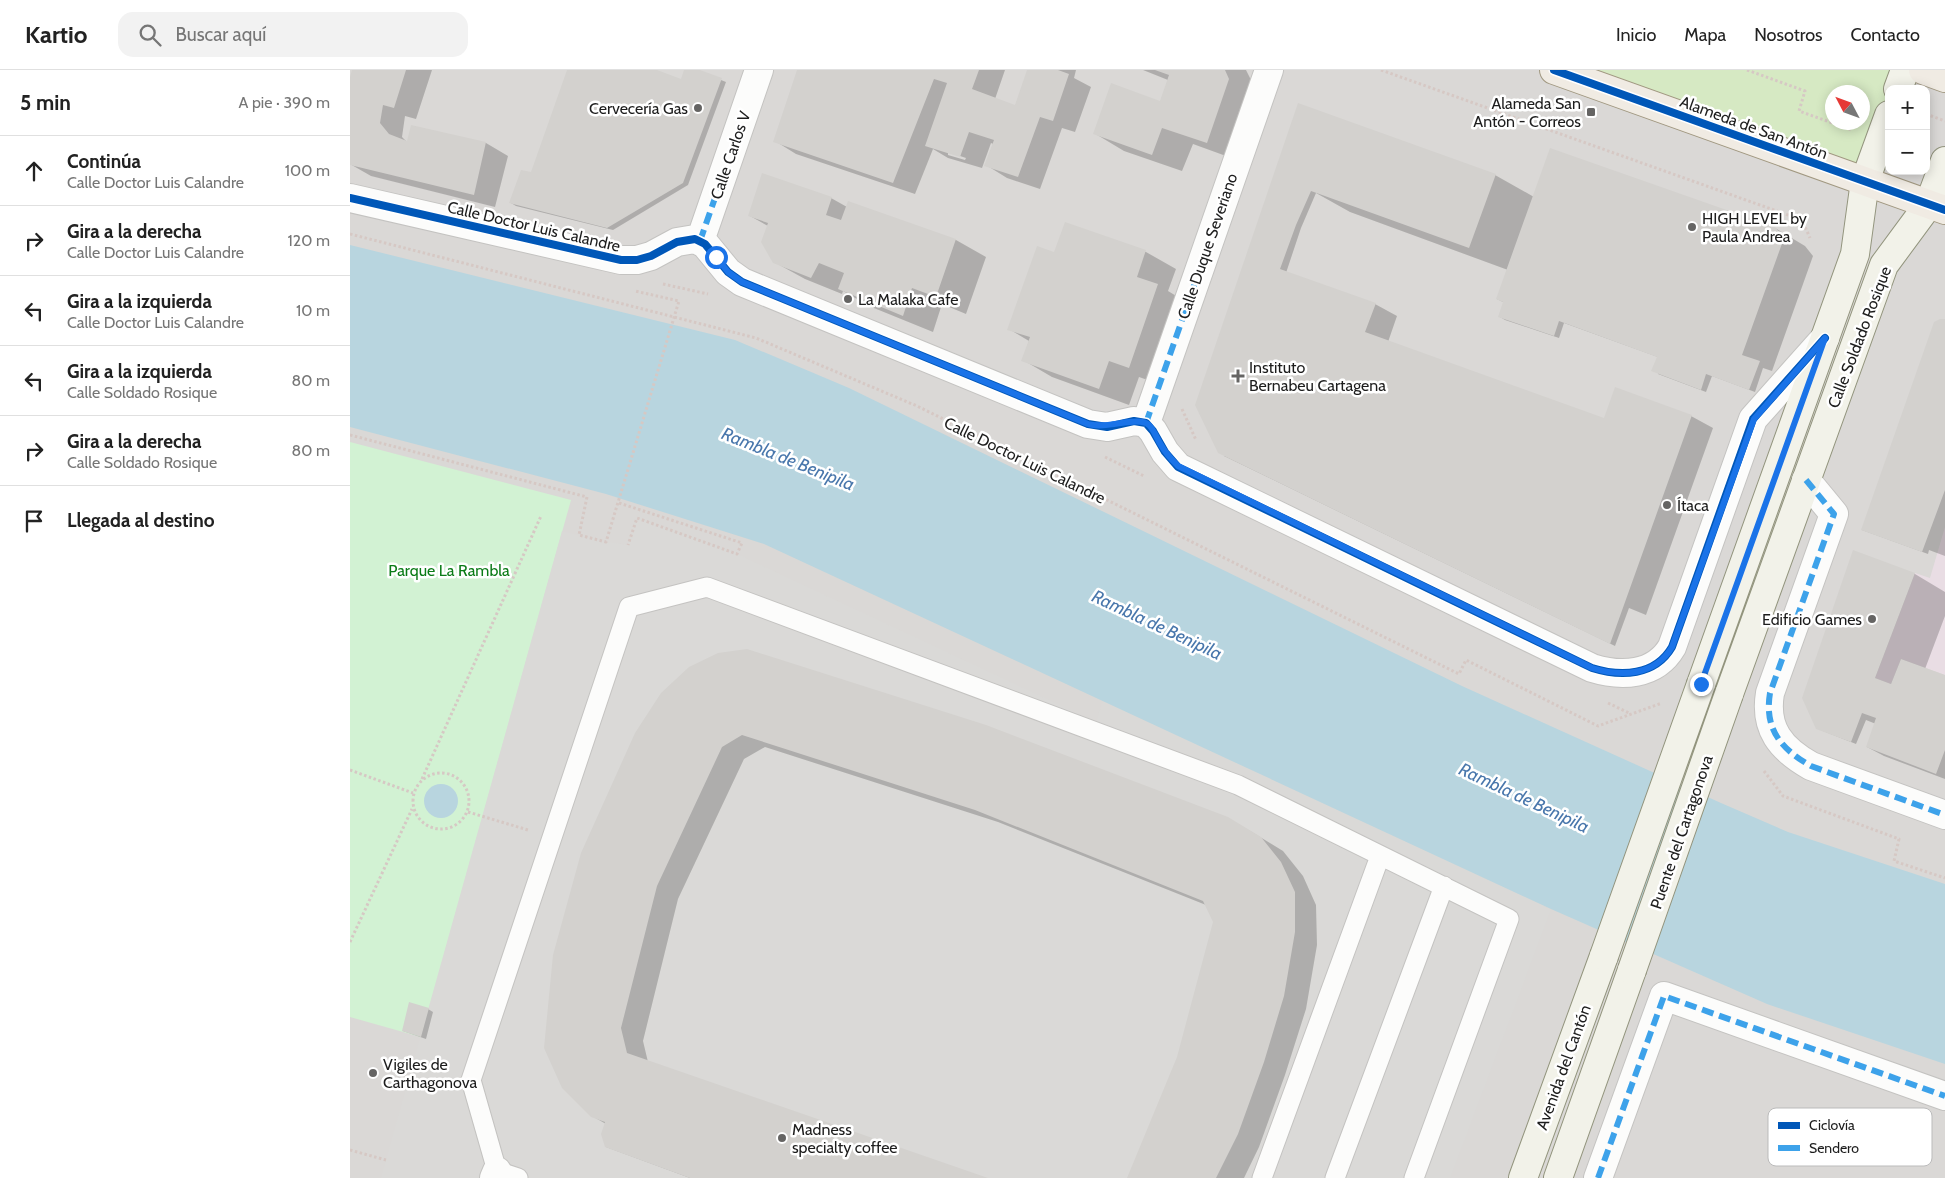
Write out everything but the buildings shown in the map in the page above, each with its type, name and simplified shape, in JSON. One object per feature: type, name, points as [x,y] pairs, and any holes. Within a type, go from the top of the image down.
[{"type":"main road","name":"Alameda de San Antón","points":[[1554,70],[1937,207]]},
{"type":"main road","points":[[1899,85],[1905,70]]},
{"type":"main road","points":[[1923,70],[1945,78]]},
{"type":"main road","name":"Calle Soldado Rosique","points":[[1701,684],[1855,254],[1865,181],[1884,127]]},
{"type":"main road","name":"Calle Soldado Rosique","points":[[1729,694],[1884,265],[1937,207],[1945,161]]},
{"type":"main road","name":"Puente del Cartagonova","points":[[1604,956],[1701,684]]},
{"type":"main road","name":"Puente del Cartagonova","points":[[1632,970],[1729,694]]},
{"type":"main road","name":"Avenida del Cantón","points":[[1523,1178],[1604,956]]},
{"type":"main road","name":"Avenida del Cantón","points":[[1558,1178],[1632,970]]},
{"type":"street","name":"Calle Carlos V","points":[[700,241],[759,70]]},
{"type":"street","name":"Calle Duque Severiano","points":[[1146,423],[1269,70]]},
{"type":"street","name":"Calle Doctor Luis Calandre","points":[[350,198],[621,260],[637,260],[651,256],[683,240],[700,241]]},
{"type":"street","points":[[700,241],[710,249],[728,272],[742,282],[1088,424],[1107,426],[1134,421],[1146,423]]},
{"type":"street","name":"Calle Soldado Rosique","points":[[1146,423],[1165,452],[1178,466],[1592,668],[1607,673],[1630,673],[1651,667],[1668,654],[1676,638],[1754,419],[1825,338]]},
{"type":"street","points":[[1806,480],[1834,514],[1770,693],[1768,704],[1770,722],[1780,742],[1797,758],[1811,766],[1945,815]]},
{"type":"street","points":[[1598,1178],[1664,996],[1945,1096]]},
{"type":"lane","points":[[503,1176],[471,1080],[629,607],[707,587],[1238,785],[1508,919],[1414,1178]]},
{"type":"lane","points":[[1262,1178],[1380,856]]},
{"type":"lane","points":[[1335,1178],[1444,886]]},
{"type":"path","points":[[1381,70],[1802,220],[1810,238]]},
{"type":"path","points":[[1747,70],[1805,91],[1799,111],[1884,127]]},
{"type":"path","points":[[1930,115],[1945,120]]},
{"type":"path","points":[[350,435],[588,497],[579,535],[606,542],[674,318]]},
{"type":"path","points":[[619,503],[742,543],[737,554],[637,518],[628,545]]},
{"type":"path","points":[[350,942],[412,808],[413,793],[422,779],[541,516]]},
{"type":"path","points":[[350,770],[413,793]]},
{"type":"path","points":[[1764,771],[1783,796],[1899,839],[1894,861],[1945,878]]},
{"type":"path","points":[[412,808],[420,821],[433,829],[448,829],[460,823],[468,812],[470,798],[465,785],[453,775],[437,772],[422,779]]},
{"type":"path","points":[[468,812],[552,838]]},
{"type":"path","points":[[350,1150],[386,1160]]},
{"type":"shaded area","points":[[350,70],[1945,70],[1945,1178],[350,1178]]},
{"type":"shaded area","points":[[637,518],[737,554],[1096,722],[1103,700],[1551,909],[1450,1178],[381,1178],[562,531],[606,542],[628,545]]},
{"type":"shaded area","points":[[1945,527],[1945,675],[1901,659],[1891,684],[1875,678],[1915,573],[1930,578]]},
{"type":"green space","points":[[1554,70],[1905,70],[1892,85],[1885,85],[1885,126],[1865,181]]},
{"type":"green space","name":"Parque La Rambla","points":[[350,442],[571,500],[421,1037],[350,1017]]},
{"type":"water","name":"Rambla de Benipila","points":[[350,245],[735,340],[849,388],[1462,686],[1721,803],[1788,832],[1945,884],[1945,1064],[1767,1004],[1551,909],[764,544],[606,494],[350,427]]},
{"type":"water","points":[[441,784],[453,789],[458,801],[453,813],[441,818],[429,813],[424,801],[429,789]]},
{"type":"marked path","points":[[700,241],[724,172]]},
{"type":"marked path","points":[[1146,423],[1195,283]]},
{"type":"marked path","points":[[1806,480],[1834,514],[1770,693],[1769,706],[1772,727],[1783,745],[1811,766],[1945,815]]},
{"type":"marked path","points":[[1598,1178],[1664,996],[1945,1096]]},
{"type":"cycle path","points":[[1554,70],[1945,210]]},
{"type":"cycle path","points":[[350,198],[621,260],[637,260],[651,256],[677,242],[695,239],[705,244],[728,272],[742,282],[1088,424],[1107,427],[1134,421],[1146,423],[1165,452],[1178,467],[1592,668],[1614,673],[1636,672],[1647,669],[1665,657],[1672,647],[1753,419],[1825,338]]},
{"type":"place","name":"Cervecería Gas","points":[[698,108]]},
{"type":"place","name":"Alameda San Antón - Correos","points":[[1591,112]]},
{"type":"place","name":"HIGH LEVEL by Paula Andrea","points":[[1692,227]]},
{"type":"place","name":"La Malaka Cafe","points":[[848,299]]},
{"type":"place","name":"Instituto Bernabeu Cartagena","points":[[1238,376]]},
{"type":"place","name":"Ítaca","points":[[1667,505]]},
{"type":"place","name":"Edificio Games","points":[[1872,619]]},
{"type":"place","name":"Vigiles de Carthagonova","points":[[373,1073]]},
{"type":"place","name":"Madness specialty coffee","points":[[782,1138]]},
{"type":"route","points":[[716,257],[728,272],[742,282],[1093,426],[1114,426],[1134,421],[1146,423],[1165,452],[1178,466],[1592,668],[1607,673],[1621,674],[1642,671],[1660,662],[1668,654],[1754,419],[1825,338],[1701,684]]}]
